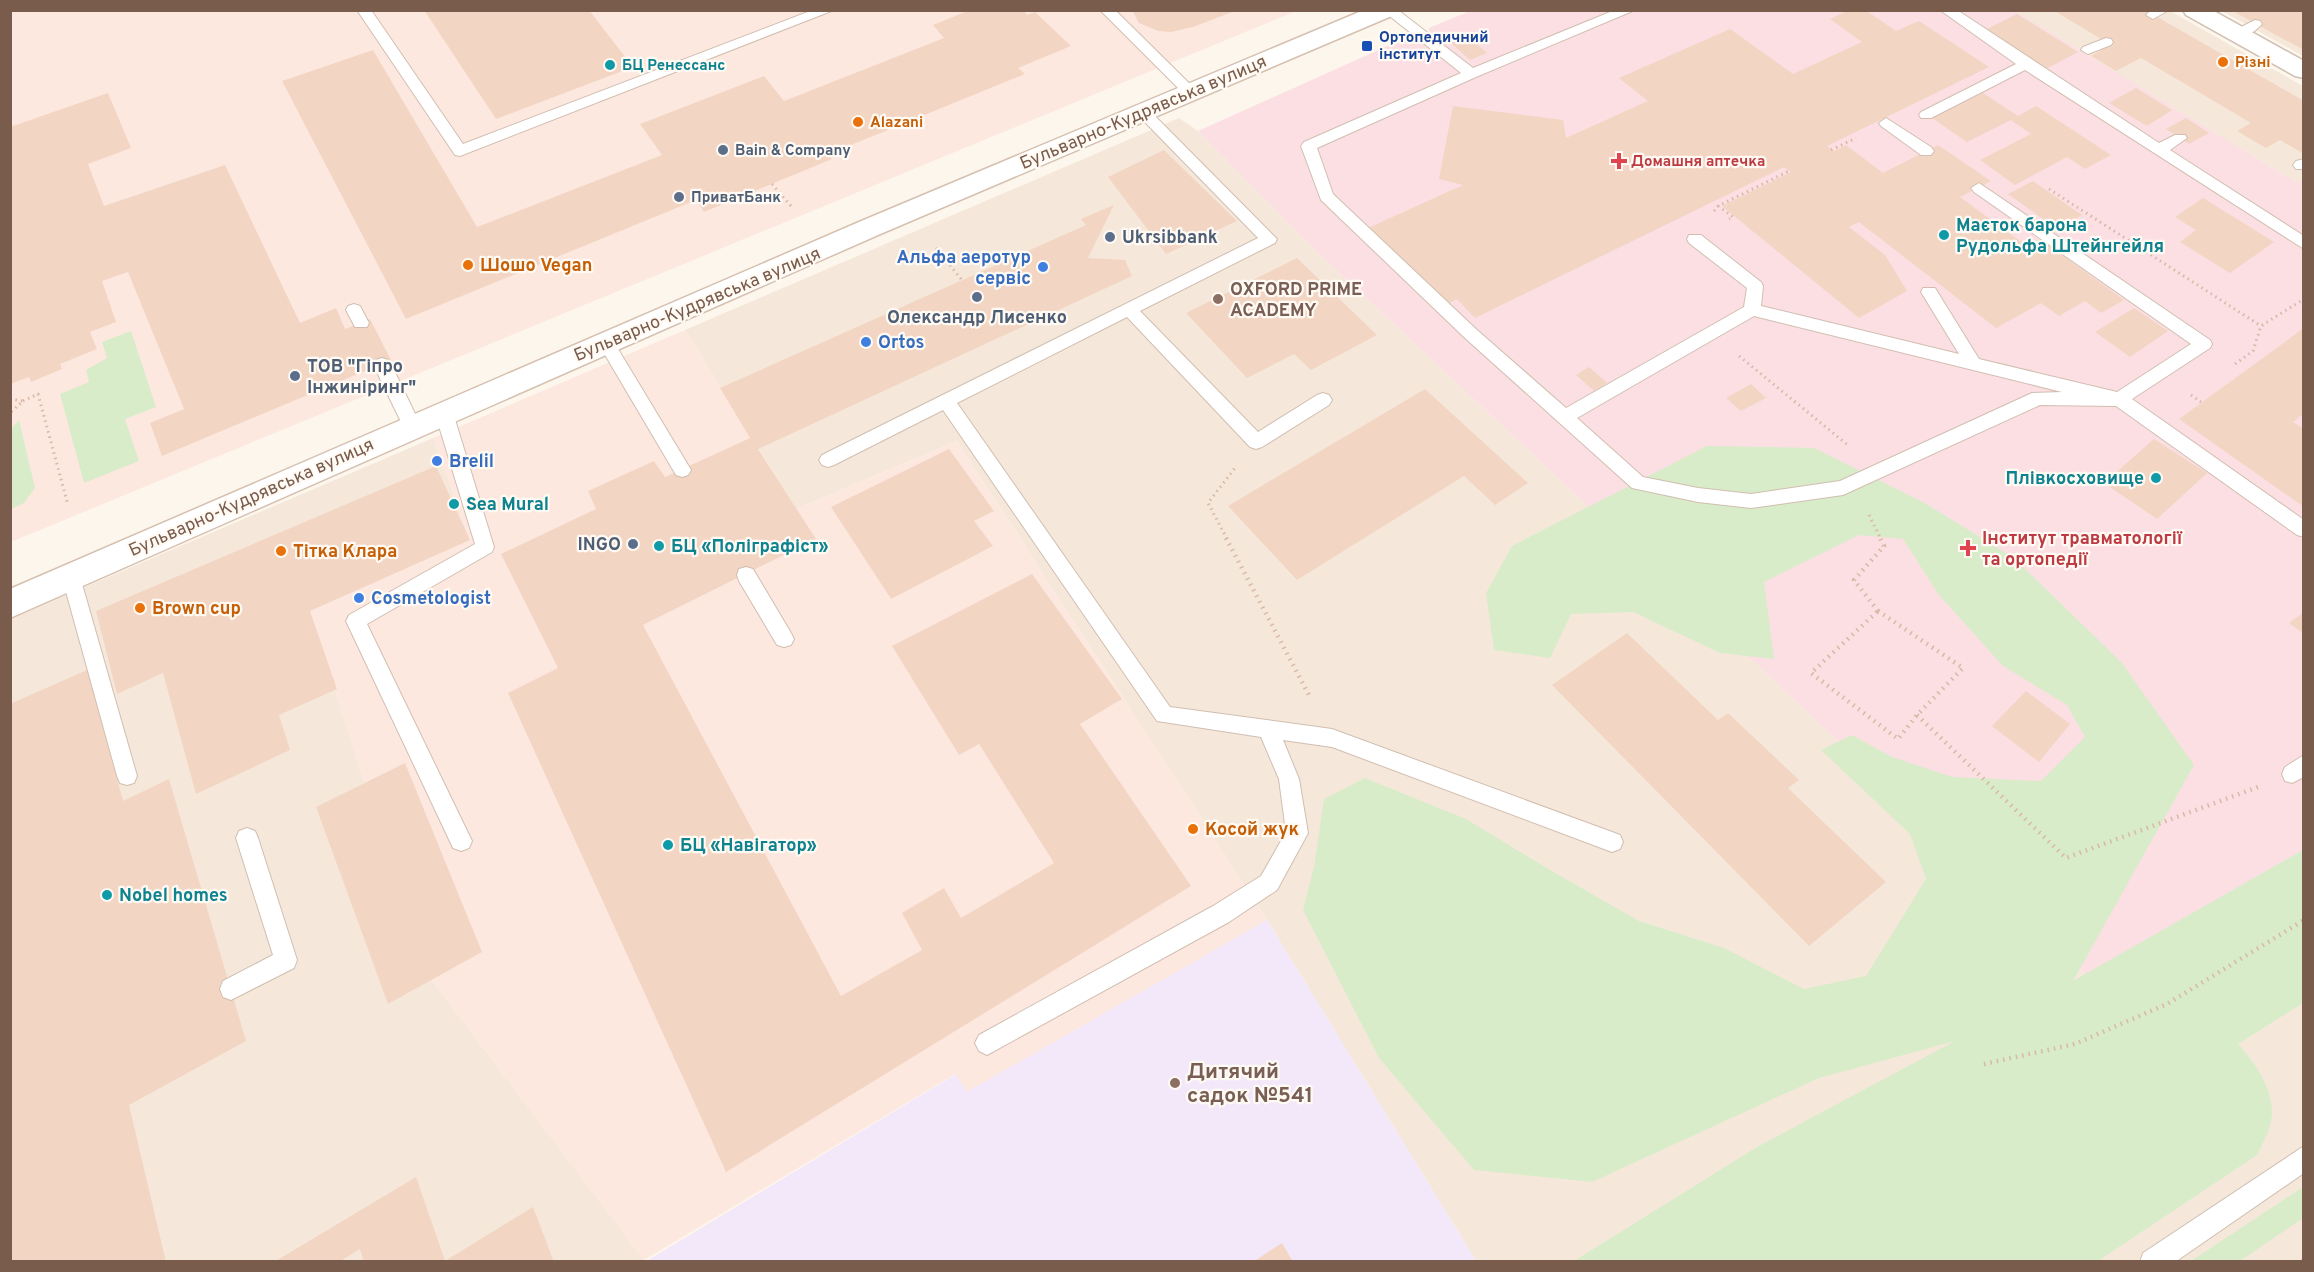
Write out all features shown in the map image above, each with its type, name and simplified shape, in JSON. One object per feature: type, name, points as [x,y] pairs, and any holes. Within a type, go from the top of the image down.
[{"type":"main road","points":[[2194,10],[2246,29],[2304,71]]},
{"type":"main road","name":"Бульварно-Кудрявська вулиця","points":[[10,604],[412,426],[1382,11]]},
{"type":"lane","points":[[364,10],[460,151],[827,10]]},
{"type":"lane","points":[[1107,10],[1190,92]]},
{"type":"lane","points":[[1628,10],[1471,74],[1308,146],[1326,196],[1471,334],[1638,483],[1698,495],[1752,501],[1843,488],[2038,398],[2119,399],[2204,344],[1978,188]]},
{"type":"lane","points":[[1947,10],[2026,64],[2304,244]]},
{"type":"lane","points":[[1382,11],[1471,74]]},
{"type":"lane","points":[[2088,50],[2106,42]]},
{"type":"lane","points":[[1926,115],[2026,64]]},
{"type":"lane","points":[[828,460],[1269,239],[1143,112]]},
{"type":"lane","points":[[1886,123],[1926,151]]},
{"type":"lane","points":[[2158,150],[2180,138]]},
{"type":"lane","points":[[1695,239],[1755,286],[1752,310]]},
{"type":"lane","points":[[1929,292],[1973,363]]},
{"type":"lane","points":[[1129,309],[1256,442],[1323,400]]},
{"type":"lane","points":[[1565,417],[1752,310],[2119,399],[2304,530]]},
{"type":"lane","points":[[606,343],[682,470]]},
{"type":"lane","points":[[382,364],[412,426]]},
{"type":"lane","points":[[946,401],[1164,716],[1332,738],[1612,842]]},
{"type":"lane","points":[[444,413],[485,547],[356,621],[461,841]]},
{"type":"lane","points":[[746,575],[784,639]]},
{"type":"lane","points":[[71,578],[127,776]]},
{"type":"lane","points":[[987,1043],[1221,914],[1269,882],[1297,833],[1289,779],[1268,729]]},
{"type":"lane","points":[[231,989],[286,960],[248,838]]},
{"type":"lane","points":[[2152,1262],[2304,1158]]},
{"type":"path","points":[[1714,211],[1718,206],[1789,171]]},
{"type":"path","points":[[772,184],[791,206]]},
{"type":"path","points":[[2049,189],[2261,326]]},
{"type":"path","points":[[1718,206],[1733,217],[1727,220]]},
{"type":"path","points":[[936,248],[962,280]]},
{"type":"path","points":[[2235,364],[2253,351],[2261,326],[2304,299]]},
{"type":"path","points":[[1711,333],[1878,470]]},
{"type":"path","points":[[10,413],[22,401],[38,394],[68,505]]},
{"type":"path","points":[[2192,395],[2201,402]]},
{"type":"path","points":[[10,399],[22,401]]},
{"type":"path","points":[[1256,442],[1208,503],[1332,738]]},
{"type":"path","points":[[1878,611],[1810,673],[1898,739],[1917,715],[1963,668],[1878,611],[1854,580],[1884,546]]},
{"type":"path","points":[[1917,715],[2066,858],[2298,769]]},
{"type":"path","points":[[1984,1064],[2075,1044],[2167,1004],[2304,920]]},
{"type":"shaded area","name":"Інститут травматології та ортопедії","points":[[2014,10],[2297,183],[2303,179],[2303,850],[2087,975],[1311,246],[1198,131],[1403,39],[1414,41],[1430,34],[1429,28],[1470,11]]},
{"type":"shaded area","points":[[11,11],[1296,11],[11,542]]},
{"type":"shaded area","points":[[2014,11],[2170,11],[2303,86],[2303,179],[2297,183]]},
{"type":"shaded area","points":[[2222,11],[2303,11],[2303,56]]},
{"type":"shaded area","points":[[1179,118],[1198,131],[1311,246],[2087,975],[2303,850],[2303,1261],[1476,1261],[1267,920],[957,441],[796,509],[685,330]]},
{"type":"shaded area","points":[[685,330],[796,509],[957,441],[1267,920],[967,1092],[955,1074],[644,1260],[424,970],[310,611],[469,540],[433,438]]},
{"type":"shaded area","points":[[433,438],[470,540],[310,611],[424,970],[645,1261],[11,1261],[10,619]]},
{"type":"shaded area","name":"Дитячий садок №541","points":[[1267,920],[1476,1261],[645,1262],[956,1074],[967,1092]]},
{"type":"green space","points":[[131,331],[156,407],[125,419],[139,461],[84,483],[60,394],[89,382],[86,370],[107,358],[102,342]]},
{"type":"green space","points":[[19,420],[35,488],[24,503],[11,509],[11,429]]},
{"type":"green space","points":[[1707,446],[1814,448],[1923,502],[2014,558],[2122,663],[2194,765],[2073,981],[2303,850],[2303,1003],[2238,1044],[2259,1072],[2272,1106],[2269,1129],[2257,1155],[2098,1261],[1574,1261],[1757,1147],[1955,1041],[1819,1078],[1592,1182],[1474,1170],[1379,1058],[1303,910],[1314,867],[1324,799],[1365,778],[1466,819],[1639,921],[1724,948],[1804,989],[1866,976],[1926,879],[1910,834],[1821,750],[1852,735],[1892,757],[1952,777],[2041,781],[2085,737],[2067,705],[2003,666],[1939,595],[1903,539],[1859,535],[1764,582],[1774,659],[1720,653],[1633,612],[1571,614],[1550,658],[1494,650],[1486,593],[1512,546]]},
{"type":"green space","points":[[2303,1187],[2303,1218],[2240,1261],[2191,1261]]},
{"type":"building","points":[[424,10],[589,10],[633,67],[496,119]]},
{"type":"building","points":[[970,10],[1023,10],[1027,15],[1035,12],[1071,46],[1018,68],[1025,74],[829,154],[832,159],[704,212],[696,200],[406,319],[282,81],[373,50],[477,227],[662,155],[640,124],[764,76],[784,101],[944,38],[933,25]]},
{"type":"building","points":[[1132,10],[1235,11],[1193,27],[1171,32],[1158,31],[1139,23]]},
{"type":"building","points":[[1849,10],[1865,10],[1896,31],[1919,21],[1989,67],[1827,146],[1834,151],[1846,145],[1883,173],[1938,145],[1991,181],[1960,197],[2032,250],[2045,243],[2124,300],[2101,313],[2085,301],[2059,316],[2041,303],[1996,328],[1859,222],[1849,227],[1885,255],[1907,291],[1859,318],[1722,206],[1791,172],[1784,167],[1475,318],[1457,299],[1444,306],[1366,229],[1463,185],[1439,179],[1453,106],[1563,120],[1566,138],[1648,101],[1619,78],[1730,29],[1793,74],[1862,42],[1830,19]]},
{"type":"building","points":[[2053,10],[2145,10],[2304,101],[2304,154],[2280,140],[2266,148],[2237,131],[2251,123],[2141,58],[2116,71],[2091,56],[2111,45]]},
{"type":"building","points":[[2231,10],[2304,10],[2304,50],[2265,29]]},
{"type":"building","points":[[2017,14],[2078,52],[2044,70],[1983,31]]},
{"type":"building","points":[[1468,37],[1487,53],[1470,60],[1451,43]]},
{"type":"building","points":[[2136,88],[2172,110],[2147,126],[2109,103]]},
{"type":"building","points":[[108,93],[131,148],[88,164],[104,206],[225,165],[300,323],[336,308],[345,329],[370,319],[391,360],[162,456],[150,423],[184,409],[128,272],[102,281],[116,322],[90,332],[97,349],[60,364],[62,369],[31,382],[29,377],[10,384],[10,127]]},
{"type":"building","points":[[1983,93],[2018,116],[2036,106],[2111,155],[2085,169],[2067,157],[2015,185],[1980,160],[2031,134],[2011,120],[1967,142],[1932,118]]},
{"type":"building","points":[[2186,118],[2209,133],[2189,144],[2166,129]]},
{"type":"building","points":[[1164,150],[1237,221],[1166,254],[1108,177]]},
{"type":"building","points":[[2033,181],[2082,215],[2057,229],[2008,194]]},
{"type":"building","points":[[2203,198],[2274,242],[2230,273],[2180,242],[2196,230],[2175,217]]},
{"type":"building","points":[[1114,205],[1088,258],[1125,260],[1132,276],[758,449],[816,539],[643,625],[841,996],[922,950],[902,913],[944,888],[961,918],[1054,863],[979,744],[959,755],[892,646],[1032,574],[1122,699],[1080,724],[1191,886],[726,1172],[508,693],[558,668],[501,554],[596,509],[588,491],[654,461],[665,477],[750,438],[720,388],[1086,225],[1081,219]]},
{"type":"building","points":[[1297,258],[1377,335],[1311,370],[1294,354],[1247,378],[1186,313]]},
{"type":"building","points":[[2134,308],[2168,331],[2130,357],[2095,332]]},
{"type":"building","points":[[2304,328],[2304,413],[2293,422],[2304,429],[2304,507],[2179,419]]},
{"type":"building","points":[[1589,367],[1607,383],[1594,391],[1576,375]]},
{"type":"building","points":[[1751,384],[1766,398],[1741,411],[1726,398]]},
{"type":"building","points":[[1425,389],[1528,483],[1495,505],[1464,476],[1297,580],[1228,506]]},
{"type":"building","name":"Плівкосховище","points":[[2154,439],[2207,473],[2157,519],[2104,483]]},
{"type":"building","points":[[949,449],[994,511],[974,521],[993,546],[891,599],[831,507]]},
{"type":"building","points":[[436,466],[470,540],[310,611],[337,689],[279,715],[290,750],[196,794],[163,673],[117,694],[96,611]]},
{"type":"building","points":[[2304,612],[2304,634],[2289,623]]},
{"type":"building","points":[[1627,633],[1718,720],[1728,713],[1799,780],[1788,788],[1886,882],[1809,946],[1552,685]]},
{"type":"building","name":"Nobel homes","points":[[87,670],[123,801],[169,779],[246,1041],[129,1105],[166,1262],[10,1262],[10,704]]},
{"type":"building","points":[[2026,691],[2070,724],[2039,762],[1992,726]]},
{"type":"building","points":[[405,763],[482,952],[388,1004],[316,807]]},
{"type":"building","points":[[416,1177],[445,1261],[533,1207],[554,1262],[364,1262],[360,1249],[339,1262],[274,1262]]},
{"type":"building","points":[[1282,1243],[1293,1262],[1253,1262]]},
{"type":"place","name":"Ортопедичний інститут","points":[[1367,46]]},
{"type":"place","name":"Різні","points":[[2223,62]]},
{"type":"place","name":"БЦ Ренессанс","points":[[610,65]]},
{"type":"place","name":"Alazani","points":[[858,122]]},
{"type":"place","name":"Bain & Company","points":[[723,150]]},
{"type":"place","name":"Домашня аптечка","points":[[1619,161]]},
{"type":"place","name":"ПриватБанк","points":[[679,197]]},
{"type":"place","name":"Маєток барона Рудольфа Штейнгейля","points":[[1944,235]]},
{"type":"place","name":"Ukrsibbank","points":[[1110,237]]},
{"type":"place","name":"Шошо Vegan","points":[[468,265]]},
{"type":"place","name":"Альфа аеротур сервіс","points":[[1043,267]]},
{"type":"place","name":"Олександр Лисенко","points":[[977,297]]},
{"type":"place","name":"OXFORD PRIME ACADEMY","points":[[1218,299]]},
{"type":"place","name":"Ortos","points":[[866,342]]},
{"type":"place","name":"ТОВ \"Гіпро Інжиніринг\"","points":[[295,376]]},
{"type":"place","name":"Brelil","points":[[437,461]]},
{"type":"place","name":"Плівкосховище","points":[[2156,478]]},
{"type":"place","name":"Sea Mural","points":[[454,504]]},
{"type":"place","name":"INGO","points":[[633,544]]},
{"type":"place","name":"БЦ «Поліграфіст»","points":[[659,546]]},
{"type":"place","name":"Інститут травматології та ортопедії","points":[[1968,548]]},
{"type":"place","name":"Тітка Клара","points":[[281,551]]},
{"type":"place","name":"Cosmetologist","points":[[359,598]]},
{"type":"place","name":"Brown cup","points":[[140,608]]},
{"type":"place","name":"Косой жук","points":[[1193,829]]},
{"type":"place","name":"БЦ «Навігатор»","points":[[668,845]]},
{"type":"place","name":"Nobel homes","points":[[107,895]]},
{"type":"place","name":"Дитячий садок №541","points":[[1175,1083]]}]
